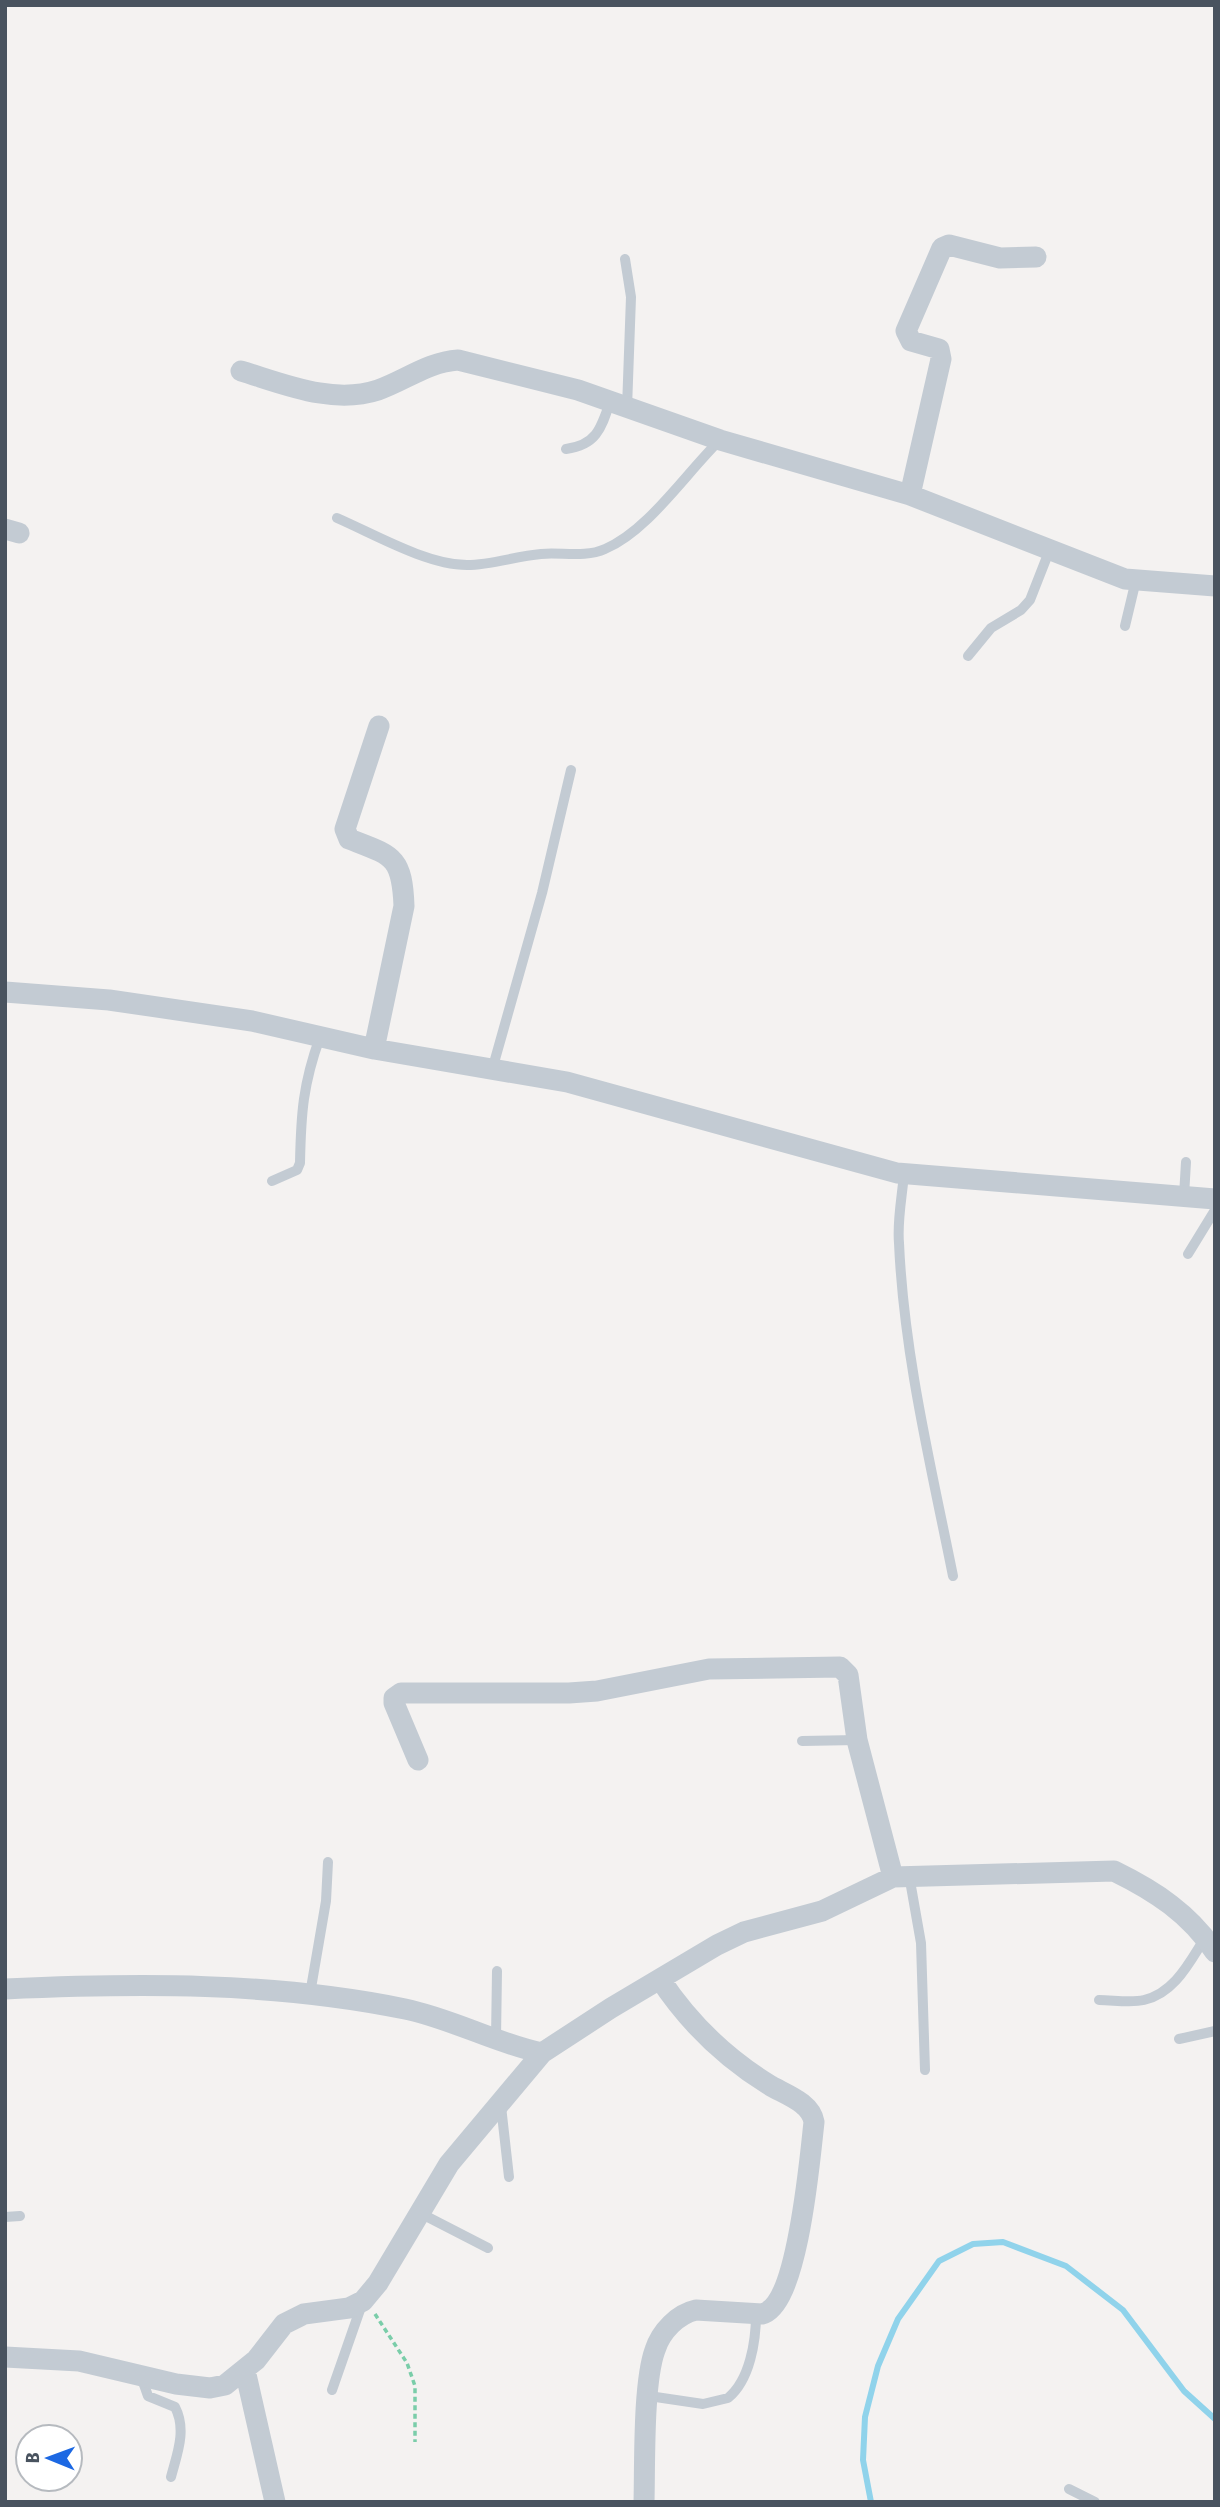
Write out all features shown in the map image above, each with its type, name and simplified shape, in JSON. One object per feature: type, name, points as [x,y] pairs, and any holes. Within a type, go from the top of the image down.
[{"type":"street","points":[[910,495],[941,359],[939,349],[911,341],[906,331],[942,248],[949,245],[1006,259],[1036,257]]},
{"type":"street","points":[[241,371],[340,396],[377,390],[442,361],[458,360],[578,390],[720,440],[910,495],[1118,576],[1136,580],[1215,586]]},
{"type":"street","points":[[373,1049],[404,906],[404,891],[399,867],[394,860],[385,853],[349,839],[345,829],[379,726]]},
{"type":"street","points":[[5,992],[175,1009],[252,1021],[373,1049],[567,1082],[838,1159],[904,1174],[1215,1199]]},
{"type":"street","points":[[418,1760],[394,1703],[394,1698],[401,1693],[465,1695],[597,1691],[709,1669],[840,1667],[848,1675],[857,1740],[901,1876]]},
{"type":"street","points":[[5,2357],[79,2361],[141,2376],[210,2388],[225,2385],[245,2370],[284,2324],[304,2314],[349,2308],[365,2299],[378,2283],[449,2164],[542,2053],[660,1979],[744,1932],[822,1911],[901,1876],[1114,1871],[1191,1919],[1210,1945]]},
{"type":"street","points":[[644,2502],[649,2396],[656,2346],[677,2319],[696,2310],[756,2314],[770,2312],[776,2305],[788,2276],[806,2186],[813,2114],[744,2068],[704,2034],[683,2014],[660,1979]]},
{"type":"street","points":[[5,1989],[206,1986],[310,1994],[407,2010],[542,2053]]},
{"type":"street","points":[[245,2370],[275,2502]]},
{"type":"lane","points":[[565,449],[591,442],[619,405],[631,297],[625,260]]},
{"type":"lane","points":[[337,518],[432,558],[464,565],[540,554],[604,550],[658,511],[687,472],[720,440]]},
{"type":"lane","points":[[968,656],[992,628],[1021,610],[1030,600],[1050,549]]},
{"type":"lane","points":[[1125,626],[1136,580]]},
{"type":"lane","points":[[492,1070],[542,893],[570,770]]},
{"type":"lane","points":[[272,1181],[297,1170],[300,1163],[301,1102],[306,1075],[320,1037]]},
{"type":"lane","points":[[1184,1196],[1186,1162]]},
{"type":"lane","points":[[904,1174],[898,1240],[907,1330],[921,1419],[953,1576]]},
{"type":"lane","points":[[1188,1254],[1215,1210]]},
{"type":"lane","points":[[802,1741],[857,1740]]},
{"type":"lane","points":[[310,1994],[326,1901],[328,1862]]},
{"type":"lane","points":[[901,1876],[920,1943],[925,2070]]},
{"type":"lane","points":[[1099,2000],[1145,2000],[1165,1990],[1210,1945]]},
{"type":"lane","points":[[496,2039],[497,1971]]},
{"type":"lane","points":[[1179,2039],[1215,2031]]},
{"type":"lane","points":[[501,2099],[509,2177]]},
{"type":"lane","points":[[418,2213],[488,2248]]},
{"type":"lane","points":[[5,2217],[20,2216]]},
{"type":"lane","points":[[332,2390],[365,2299]]},
{"type":"lane","points":[[649,2396],[703,2404],[728,2398],[735,2393],[750,2357],[756,2314]]},
{"type":"lane","points":[[141,2376],[148,2396],[175,2407],[180,2420],[181,2437],[171,2477]]},
{"type":"lane","points":[[1069,2489],[1095,2502]]},
{"type":"path","points":[[365,2299],[412,2376],[416,2395],[415,2442]]},
{"type":"waterway","points":[[871,2502],[863,2460],[865,2417],[878,2366],[898,2319],[939,2261],[973,2244],[1003,2242],[1066,2266],[1123,2310],[1184,2391],[1215,2419]]}]
